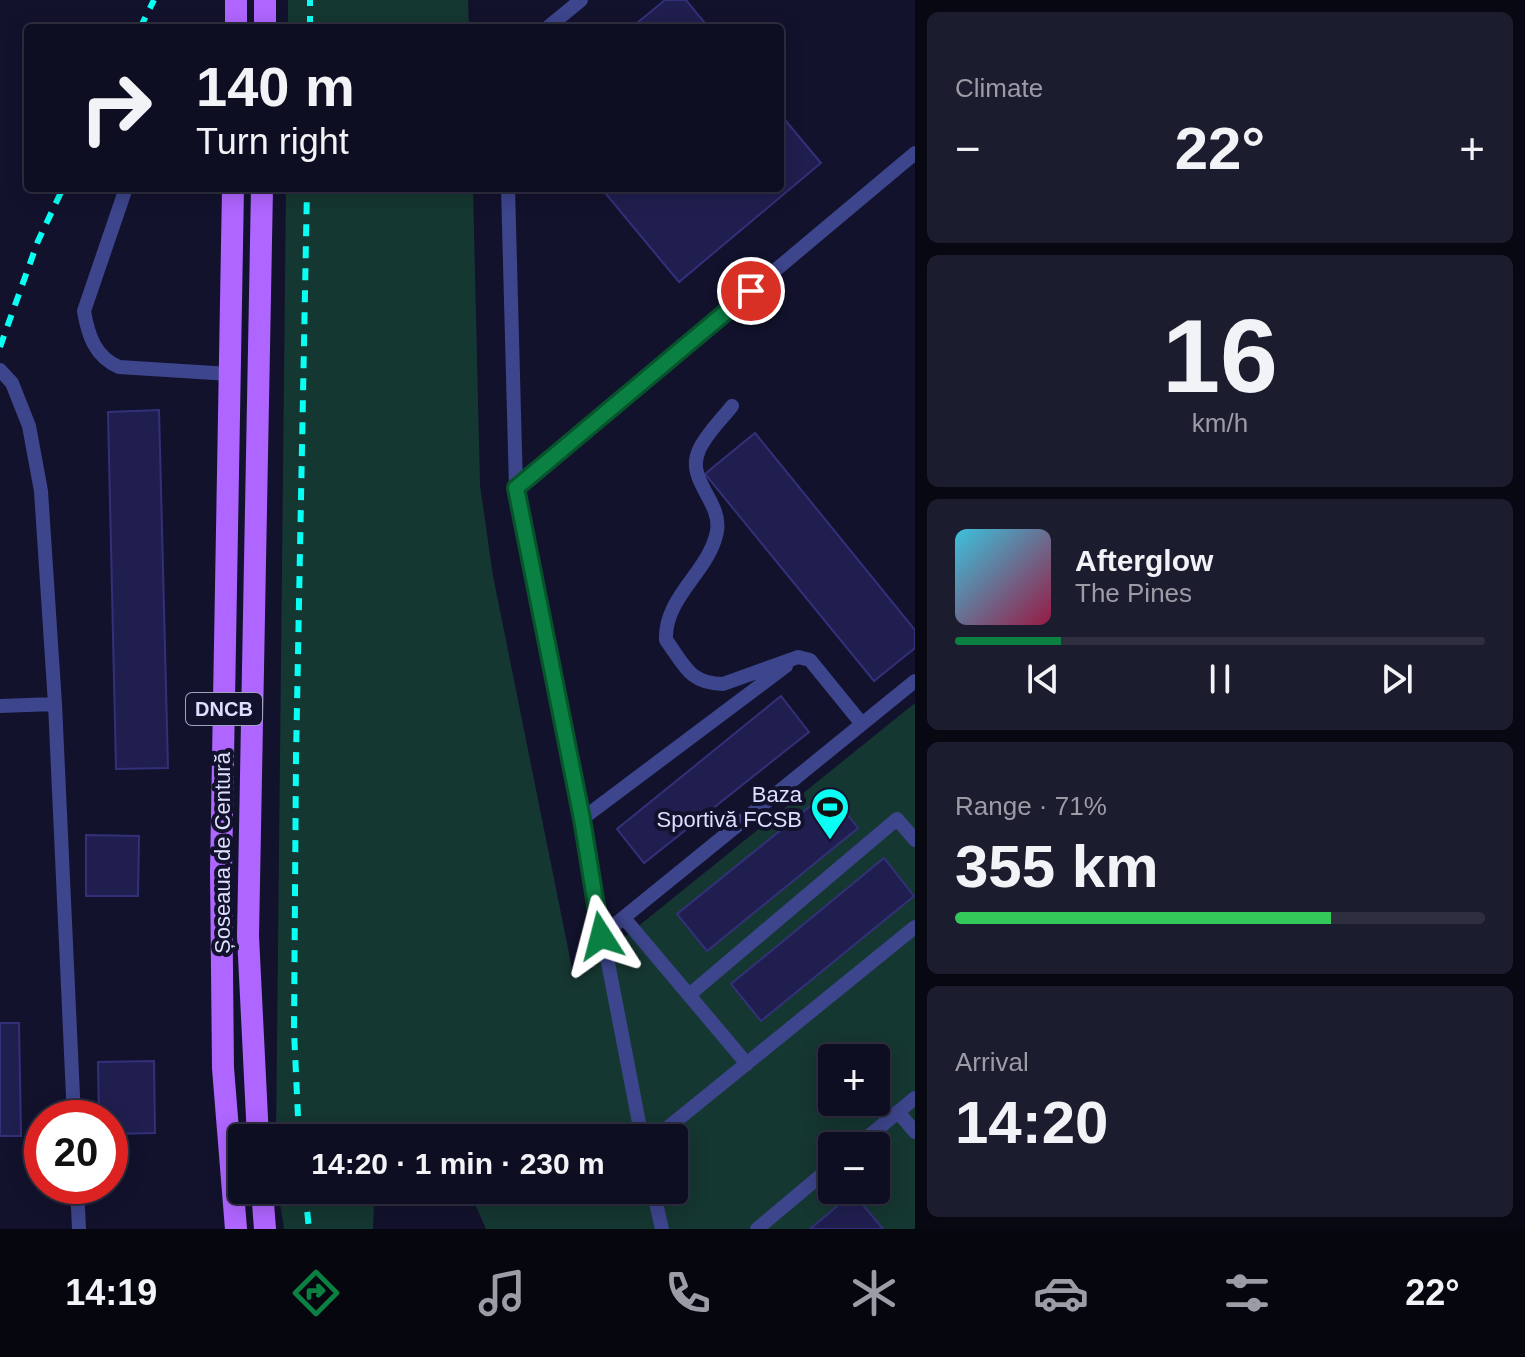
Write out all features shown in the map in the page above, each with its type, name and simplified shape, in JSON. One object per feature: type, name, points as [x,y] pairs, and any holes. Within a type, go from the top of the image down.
[{"type":"main road","points":[[236,0],[236,24]]},
{"type":"main road","points":[[265,0],[265,24]]},
{"type":"main road","name":"Șoseaua de Centură","points":[[233,192],[221,960],[223,1068],[236,1229]]},
{"type":"main road","name":"Șoseaua de Centură","points":[[257,1124],[248,936],[262,192]]},
{"type":"main road","points":[[263,1204],[265,1229]]},
{"type":"lane","points":[[552,24],[581,0]]},
{"type":"lane","points":[[516,488],[915,153]]},
{"type":"lane","points":[[125,192],[84,311],[87,329],[96,348],[107,362],[119,367],[230,374]]},
{"type":"lane","points":[[508,192],[516,488],[639,1124]]},
{"type":"lane","points":[[0,370],[12,383],[29,426],[41,491],[55,704],[73,1100]]},
{"type":"lane","points":[[732,406],[699,450],[696,473],[716,512],[718,530],[713,545],[667,618],[666,640],[697,681],[711,684],[723,684],[798,657],[810,660],[862,724]]},
{"type":"lane","points":[[582,819],[798,657]]},
{"type":"lane","points":[[601,936],[915,681]]},
{"type":"lane","points":[[0,706],[55,704]]},
{"type":"lane","points":[[689,995],[897,819],[915,840]]},
{"type":"lane","points":[[624,918],[747,1064]]},
{"type":"lane","points":[[672,1124],[915,927]]},
{"type":"lane","points":[[874,1132],[915,1098]]},
{"type":"lane","points":[[898,1112],[915,1132]]},
{"type":"lane","points":[[757,1229],[818,1178]]},
{"type":"lane","points":[[78,1204],[79,1229]]},
{"type":"lane","points":[[656,1204],[662,1229]]},
{"type":"lane","points":[[223,1229],[236,1229]]},
{"type":"green space","points":[[288,0],[468,0],[469,24],[288,24]]},
{"type":"green space","points":[[286,192],[473,192],[480,485],[493,576],[574,978],[915,703],[915,1229],[486,1229],[475,1204],[688,1204],[688,1124],[276,1124]]},
{"type":"green space","points":[[280,1204],[374,1204],[373,1229],[284,1229]]},
{"type":"building","points":[[665,0],[686,0],[706,24],[636,24]]},
{"type":"building","points":[[784,119],[821,163],[679,282],[604,192],[784,192]]},
{"type":"building","points":[[159,410],[168,768],[116,769],[108,412]]},
{"type":"building","points":[[755,433],[915,630],[915,648],[874,681],[705,474]]},
{"type":"building","points":[[781,696],[809,732],[644,863],[617,829]]},
{"type":"building","points":[[829,791],[858,828],[707,951],[677,914]]},
{"type":"building","points":[[86,835],[139,836],[138,896],[86,896]]},
{"type":"building","points":[[884,858],[914,896],[761,1021],[731,984]]},
{"type":"building","points":[[0,1023],[19,1023],[21,1136],[0,1136]]},
{"type":"building","points":[[154,1061],[155,1133],[128,1134],[128,1100],[99,1100],[98,1062]]},
{"type":"building","points":[[840,1204],[862,1204],[883,1229],[810,1229]]},
{"type":"railway","points":[[142,24],[154,0]]},
{"type":"railway","points":[[310,0],[310,24]]},
{"type":"railway","points":[[0,347],[38,241],[61,192]]},
{"type":"railway","points":[[298,1124],[294,1031],[296,757],[307,192]]},
{"type":"railway","points":[[306,1204],[309,1229]]},
{"type":"place","name":"Baza Sportivă FCSB","points":[[830,841]]},
{"type":"route","points":[[601,936],[582,819],[516,488],[751,291]]}]
